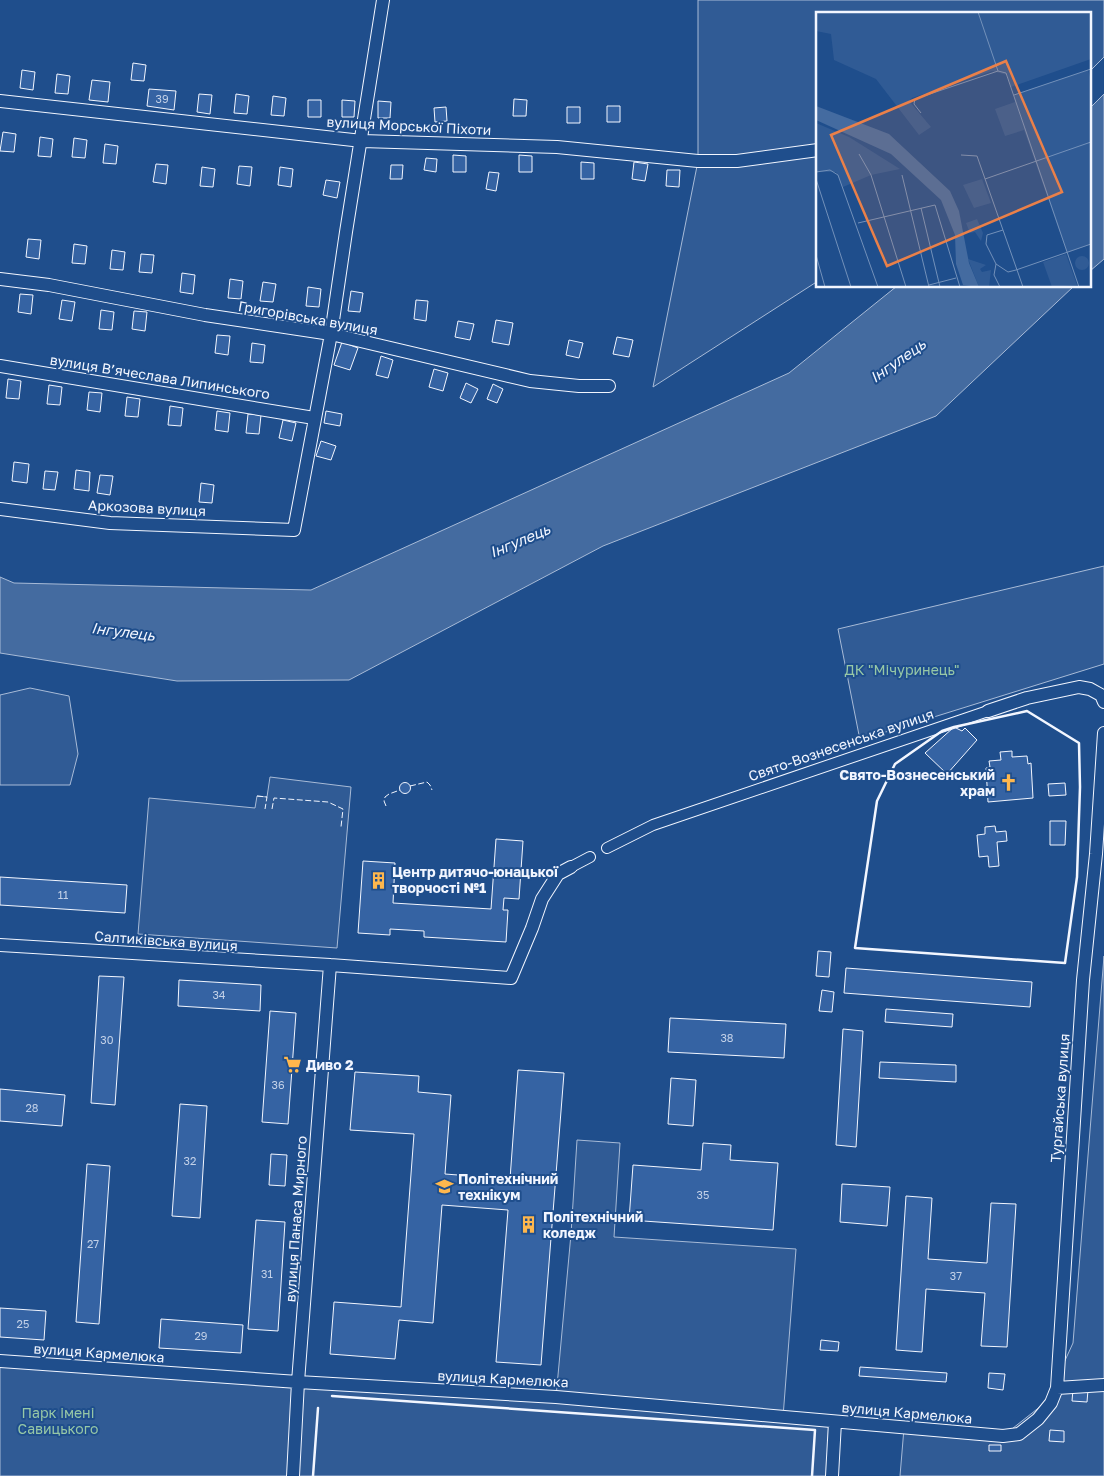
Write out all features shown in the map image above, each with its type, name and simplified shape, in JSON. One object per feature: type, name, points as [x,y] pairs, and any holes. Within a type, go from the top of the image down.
[{"type":"street","points":[[314,418],[332,334],[346,232],[383,0]]},
{"type":"street","name":"вулиця Морської Піхоти","points":[[0,100],[362,141],[557,147],[698,161],[737,161],[816,150]]},
{"type":"street","name":"Григорівська вулиця","points":[[0,278],[49,285],[205,315],[332,334],[530,382],[579,386],[609,386]]},
{"type":"street","name":"вулиця В’ячеслава Липинського","points":[[0,366],[314,418]]},
{"type":"street","name":"Аркозова вулиця","points":[[0,509],[110,523],[294,530],[314,418]]},
{"type":"street","name":"Свято-Вознесенська вулиця","points":[[607,848],[653,825],[1036,696],[1079,687],[1090,689],[1101,695],[1104,702]]},
{"type":"street","name":"Тургайська вулиця","points":[[1003,1436],[1019,1434],[1038,1419],[1051,1403],[1057,1388],[1083,980],[1096,854],[1104,733]]},
{"type":"street","points":[[330,965],[511,978],[542,899],[558,874],[590,857]]},
{"type":"street","name":"Салтиківська вулиця","points":[[0,945],[330,965]]},
{"type":"street","name":"вулиця Панаса Мирного","points":[[292,1476],[330,965]]},
{"type":"street","name":"вулиця Кармелюка","points":[[0,1361],[298,1382],[556,1397],[1003,1436]]},
{"type":"street","points":[[1057,1388],[1104,1385]]},
{"type":"street","points":[[832,1476],[835,1422]]},
{"type":"shaded area","points":[[698,0],[1104,0],[1104,57],[1092,69],[1092,12],[816,12],[816,282],[653,387],[698,161]]},
{"type":"shaded area","name":"ДК \"Мічуринець\"","points":[[1104,566],[1104,664],[860,740],[838,629]]},
{"type":"shaded area","points":[[30,688],[69,696],[78,754],[70,785],[0,785],[0,695]]},
{"type":"shaded area","points":[[270,777],[351,787],[337,948],[138,934],[149,798],[255,808],[257,796],[267,797]]},
{"type":"shaded area","points":[[1104,956],[1104,1476],[900,1476],[904,1428],[1003,1436],[1046,1402],[1073,1343]]},
{"type":"shaded area","points":[[577,1140],[620,1143],[614,1237],[796,1249],[783,1417],[835,1422],[832,1476],[0,1476],[0,1361],[556,1397],[571,1234]]},
{"type":"water","points":[[1104,94],[1104,259],[1092,269],[1092,106]]},
{"type":"water","name":"Інгулець","points":[[895,288],[1072,288],[936,416],[603,546],[349,680],[177,681],[0,653],[0,577],[14,583],[311,590],[789,373]]},
{"type":"building","points":[[133,63],[146,65],[144,81],[131,80]]},
{"type":"building","points":[[22,70],[35,72],[33,90],[20,88]]},
{"type":"building","points":[[57,74],[70,76],[68,94],[55,93]]},
{"type":"building","points":[[92,80],[110,82],[108,102],[89,100]]},
{"type":"building","points":[[149,89],[176,91],[174,110],[147,106]]},
{"type":"building","points":[[199,94],[212,95],[210,114],[197,112]]},
{"type":"building","points":[[236,94],[249,96],[247,114],[234,113]]},
{"type":"building","points":[[273,96],[286,98],[284,116],[271,115]]},
{"type":"building","points":[[514,99],[527,100],[526,116],[513,116]]},
{"type":"building","points":[[308,100],[321,100],[321,117],[308,117]]},
{"type":"building","points":[[342,100],[355,101],[354,117],[342,117]]},
{"type":"building","points":[[378,101],[391,102],[390,118],[378,118]]},
{"type":"building","points":[[607,106],[620,106],[620,122],[607,122]]},
{"type":"building","points":[[446,107],[447,121],[435,122],[434,108]]},
{"type":"building","points":[[567,107],[580,107],[580,123],[567,123]]},
{"type":"building","points":[[3,132],[16,134],[14,152],[0,151]]},
{"type":"building","points":[[40,137],[53,139],[51,157],[38,156]]},
{"type":"building","points":[[74,138],[87,140],[85,158],[72,157]]},
{"type":"building","points":[[105,144],[118,146],[116,164],[103,163]]},
{"type":"building","points":[[453,155],[466,156],[466,172],[453,172]]},
{"type":"building","points":[[519,155],[532,156],[532,172],[519,172]]},
{"type":"building","points":[[426,158],[437,159],[436,172],[424,170]]},
{"type":"building","points":[[581,162],[594,163],[594,179],[581,179]]},
{"type":"building","points":[[634,162],[648,164],[645,181],[632,179]]},
{"type":"building","points":[[156,164],[168,165],[166,184],[153,182]]},
{"type":"building","points":[[391,165],[403,165],[402,179],[390,179]]},
{"type":"building","points":[[239,166],[252,167],[250,186],[237,184]]},
{"type":"building","points":[[202,167],[215,169],[213,187],[200,186]]},
{"type":"building","points":[[280,167],[293,169],[291,187],[278,185]]},
{"type":"building","points":[[667,170],[680,170],[679,187],[666,186]]},
{"type":"building","points":[[489,172],[499,173],[496,191],[486,189]]},
{"type":"building","points":[[326,180],[340,182],[337,198],[323,195]]},
{"type":"building","points":[[28,239],[41,240],[39,259],[26,257]]},
{"type":"building","points":[[74,244],[87,246],[85,264],[72,263]]},
{"type":"building","points":[[112,250],[125,252],[123,270],[110,269]]},
{"type":"building","points":[[141,254],[154,255],[152,273],[139,272]]},
{"type":"building","points":[[182,273],[195,275],[193,294],[180,292]]},
{"type":"building","points":[[230,279],[243,281],[241,299],[228,298]]},
{"type":"building","points":[[263,282],[276,284],[273,302],[260,301]]},
{"type":"building","points":[[308,287],[321,289],[319,307],[306,306]]},
{"type":"building","points":[[351,291],[363,293],[360,312],[348,311]]},
{"type":"building","points":[[20,294],[33,295],[31,314],[18,312]]},
{"type":"building","points":[[62,300],[75,302],[72,321],[59,319]]},
{"type":"building","points":[[416,300],[428,301],[426,321],[414,319]]},
{"type":"building","points":[[101,310],[114,312],[112,330],[99,329]]},
{"type":"building","points":[[134,311],[147,312],[145,331],[132,329]]},
{"type":"building","points":[[496,320],[513,323],[509,345],[492,342]]},
{"type":"building","points":[[458,321],[474,324],[470,340],[455,337]]},
{"type":"building","points":[[217,335],[230,336],[228,355],[215,353]]},
{"type":"building","points":[[617,337],[633,340],[629,357],[613,354]]},
{"type":"building","points":[[569,340],[583,343],[579,358],[566,355]]},
{"type":"building","points":[[342,342],[358,348],[350,370],[334,365]]},
{"type":"building","points":[[252,343],[265,345],[263,363],[250,362]]},
{"type":"building","points":[[381,356],[393,360],[388,378],[376,375]]},
{"type":"building","points":[[434,369],[448,373],[443,391],[429,387]]},
{"type":"building","points":[[8,379],[21,381],[19,399],[6,398]]},
{"type":"building","points":[[466,383],[478,389],[471,403],[460,398]]},
{"type":"building","points":[[493,384],[503,389],[497,403],[487,399]]},
{"type":"building","points":[[49,385],[62,387],[60,405],[47,404]]},
{"type":"building","points":[[89,392],[102,393],[100,412],[87,410]]},
{"type":"building","points":[[127,397],[140,399],[138,417],[125,416]]},
{"type":"building","points":[[170,406],[183,408],[181,426],[168,425]]},
{"type":"building","points":[[217,411],[230,413],[228,432],[215,430]]},
{"type":"building","points":[[326,411],[342,414],[340,426],[324,423]]},
{"type":"building","points":[[248,414],[261,415],[259,434],[246,433]]},
{"type":"building","points":[[283,420],[296,423],[292,441],[279,438]]},
{"type":"building","points":[[321,441],[336,446],[331,460],[316,456]]},
{"type":"building","points":[[14,462],[29,464],[27,483],[12,481]]},
{"type":"building","points":[[76,470],[90,472],[89,491],[74,489]]},
{"type":"building","points":[[45,471],[58,472],[55,490],[43,489]]},
{"type":"building","points":[[100,475],[113,476],[110,495],[97,493]]},
{"type":"building","points":[[201,483],[214,485],[212,503],[199,502]]},
{"type":"building","points":[[954,727],[962,731],[965,728],[977,740],[947,774],[925,753]]},
{"type":"building","name":"Свято-Вознесенський храм","points":[[1012,751],[1012,757],[1027,756],[1028,764],[1031,763],[1033,798],[988,802],[986,768],[990,767],[989,761],[1001,760],[1000,752]]},
{"type":"building","points":[[405,782],[411,788],[405,794],[399,788]]},
{"type":"building","points":[[1065,783],[1066,795],[1049,796],[1048,784]]},
{"type":"building","points":[[1050,821],[1066,821],[1065,845],[1050,845]]},
{"type":"building","points":[[995,826],[996,832],[1006,831],[1007,841],[997,842],[999,866],[989,867],[988,856],[979,857],[977,835],[985,834],[985,827]]},
{"type":"building","name":"Центр дитячо-юнацької творчості №1","points":[[496,839],[523,841],[519,899],[504,898],[503,910],[508,910],[506,942],[424,937],[424,931],[390,929],[390,935],[358,933],[363,861],[395,863],[393,903],[491,909]]},
{"type":"building","points":[[0,877],[127,885],[125,913],[0,905]]},
{"type":"building","points":[[818,951],[831,952],[829,977],[816,976]]},
{"type":"building","points":[[846,968],[1032,982],[1030,1007],[844,993]]},
{"type":"building","points":[[99,976],[124,977],[115,1105],[91,1103]]},
{"type":"building","points":[[179,980],[261,985],[260,1011],[178,1006]]},
{"type":"building","points":[[822,990],[834,992],[832,1012],[819,1011]]},
{"type":"building","points":[[886,1009],[953,1014],[952,1027],[885,1022]]},
{"type":"building","points":[[270,1011],[296,1013],[288,1124],[262,1122]]},
{"type":"building","points":[[670,1018],[786,1024],[784,1058],[668,1052]]},
{"type":"building","points":[[843,1029],[863,1031],[856,1147],[836,1145]]},
{"type":"building","points":[[880,1062],[956,1065],[956,1082],[879,1078]]},
{"type":"building","name":"Політехнічний коледж","points":[[518,1070],[564,1073],[541,1365],[496,1362],[508,1210],[442,1205],[433,1323],[399,1320],[395,1359],[330,1354],[334,1302],[401,1307],[414,1134],[350,1130],[355,1072],[419,1076],[418,1092],[451,1095],[445,1174],[510,1179]]},
{"type":"building","points":[[671,1078],[696,1080],[693,1126],[668,1124]]},
{"type":"building","points":[[0,1089],[65,1095],[62,1126],[0,1121]]},
{"type":"building","points":[[180,1104],[207,1106],[200,1218],[172,1216]]},
{"type":"building","points":[[703,1143],[731,1145],[730,1160],[778,1163],[773,1230],[629,1220],[633,1165],[701,1170]]},
{"type":"building","points":[[271,1154],[287,1155],[285,1186],[269,1185]]},
{"type":"building","points":[[87,1164],[110,1166],[99,1324],[76,1322]]},
{"type":"building","points":[[842,1184],[890,1187],[887,1226],[840,1222]]},
{"type":"building","points":[[906,1196],[932,1198],[928,1259],[987,1263],[991,1203],[1016,1204],[1007,1347],[981,1346],[985,1293],[926,1289],[922,1352],[896,1350]]},
{"type":"building","points":[[256,1220],[285,1222],[278,1331],[248,1329]]},
{"type":"building","points":[[0,1308],[46,1311],[44,1340],[0,1337]]},
{"type":"building","points":[[161,1319],[243,1325],[241,1353],[159,1348]]},
{"type":"building","points":[[821,1340],[839,1342],[838,1351],[820,1350]]},
{"type":"building","points":[[860,1367],[947,1373],[946,1382],[859,1376]]},
{"type":"building","points":[[989,1373],[1005,1374],[1003,1390],[988,1388]]},
{"type":"building","points":[[1073,1389],[1088,1390],[1087,1402],[1072,1401]]},
{"type":"building","points":[[1050,1430],[1064,1431],[1064,1442],[1049,1441]]},
{"type":"building","points":[[989,1445],[1001,1445],[1001,1451],[989,1451]]},
{"type":"fence","points":[[410,786],[427,782],[432,790]]},
{"type":"fence","points":[[386,806],[385,797],[400,790]]},
{"type":"fence","points":[[257,796],[267,797],[265,809]]},
{"type":"fence","points":[[272,809],[274,798],[328,802],[343,809],[341,827]]},
{"type":"wall","points":[[1027,711],[1079,743],[1080,787],[1077,877],[1065,963],[855,948],[877,801],[895,764],[942,731],[1027,711]]},
{"type":"wall","points":[[332,1396],[815,1430],[812,1476]]},
{"type":"wall","points":[[313,1476],[318,1408]]},
{"type":"place","name":"Свято-Вознесенський храм","points":[[1009,783]]},
{"type":"place","name":"Центр дитячо-юнацької творчості №1","points":[[378,880]]},
{"type":"place","name":"Диво 2","points":[[292,1065]]},
{"type":"place","name":"Політехнічний технікум","points":[[444,1187]]},
{"type":"place","name":"Політехнічний коледж","points":[[529,1225]]},
{"type":"park label","name":"Парк імені Савицького","points":[[58,1422]]}]
